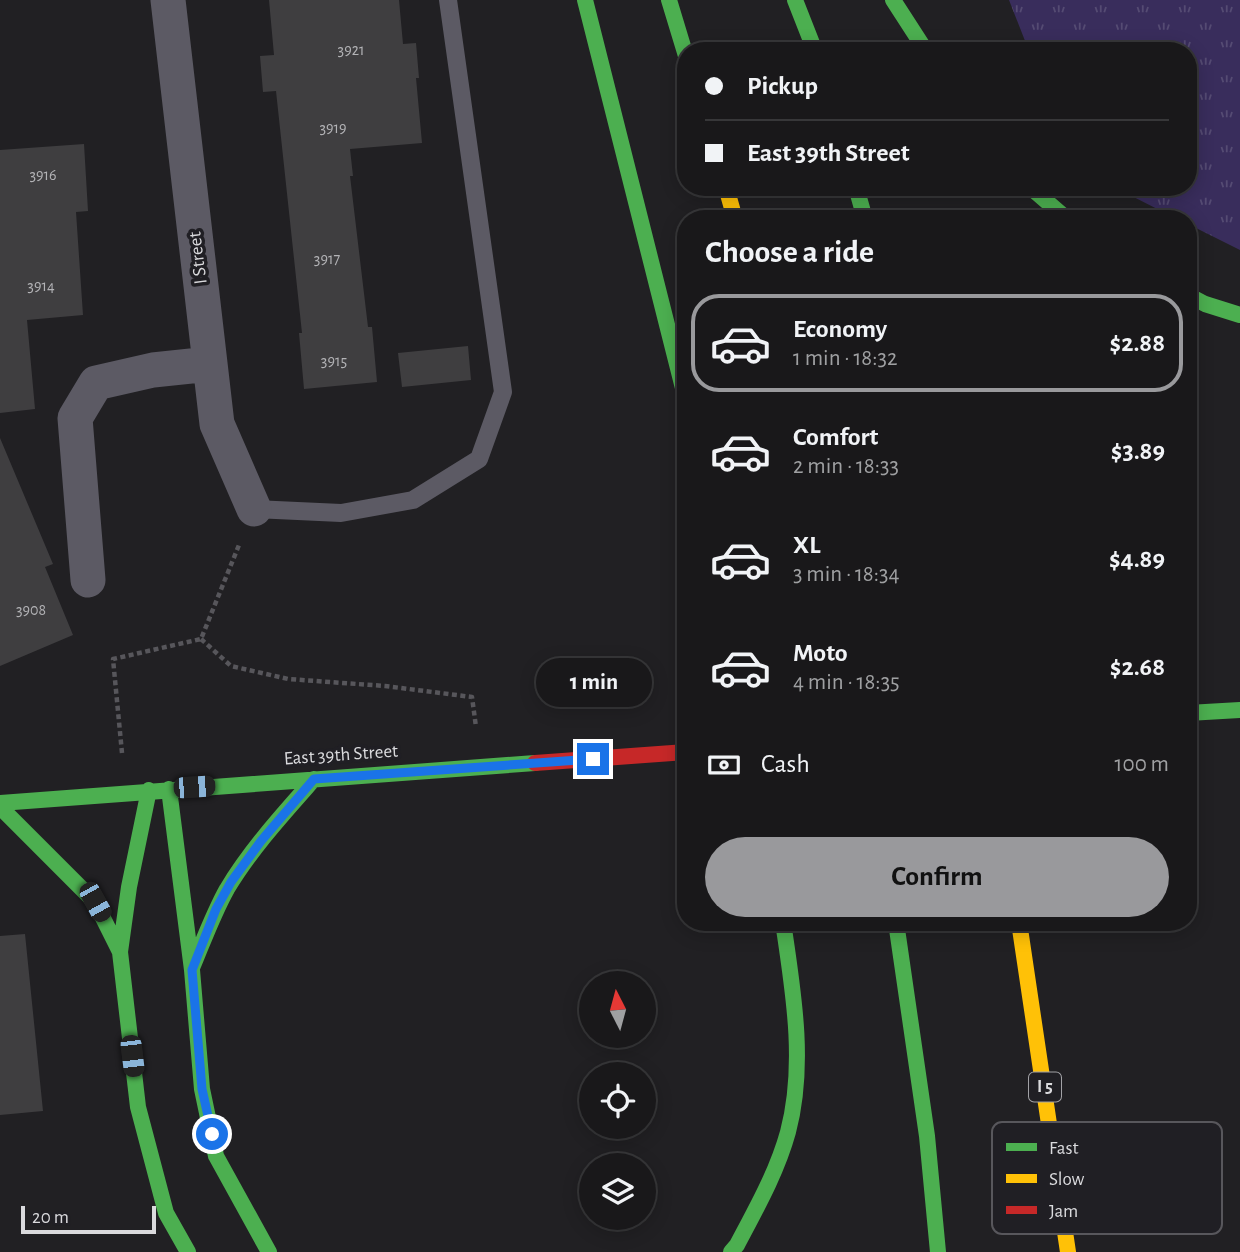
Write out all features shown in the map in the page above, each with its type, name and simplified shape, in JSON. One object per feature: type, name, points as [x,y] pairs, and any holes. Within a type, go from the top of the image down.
[{"type":"main road","points":[[585,0],[677,364]]},
{"type":"main road","points":[[669,0],[682,42]]},
{"type":"main road","points":[[795,0],[811,42]]},
{"type":"main road","points":[[893,0],[920,42]]},
{"type":"main road","points":[[1040,196],[1057,210]]},
{"type":"main road","points":[[1197,300],[1240,315]]},
{"type":"main road","points":[[1197,712],[1240,709]]},
{"type":"main road","name":"East 39th Street","points":[[0,805],[149,790],[677,753]]},
{"type":"main road","points":[[192,970],[216,909],[231,882],[261,841],[314,779]]},
{"type":"main road","points":[[169,789],[192,970],[202,1089],[216,1156],[269,1252]]},
{"type":"main road","points":[[149,790],[129,887],[120,952],[138,1107],[166,1213],[188,1252]]},
{"type":"main road","points":[[0,805],[95,902],[120,952]]},
{"type":"main road","points":[[731,1252],[773,1175],[792,1118],[796,1076],[794,1000],[784,931]]},
{"type":"main road","points":[[897,931],[927,1136],[938,1252]]},
{"type":"main road","name":"I 5","points":[[1020,931],[1049,1122]]},
{"type":"main road","name":"I 5","points":[[1065,1234],[1068,1252]]},
{"type":"street","name":"I Street","points":[[168,0],[217,424],[254,509]]},
{"type":"street","points":[[88,580],[75,418],[96,383],[153,370],[210,364]]},
{"type":"lane","points":[[254,509],[341,513],[413,500],[479,459],[503,392],[448,0]]},
{"type":"path","points":[[201,639],[254,509]]},
{"type":"path","points":[[121,744],[113,659],[201,639]]},
{"type":"path","points":[[201,639],[231,666],[288,679],[385,686],[472,697],[481,767]]},
{"type":"green space","points":[[1009,0],[1240,0],[1240,250],[1197,228],[1197,210],[1159,210],[1132,196],[1197,196],[1197,42],[1025,42]]},
{"type":"building","points":[[269,0],[399,0],[403,44],[416,43],[422,143],[350,149],[353,176],[350,176],[368,327],[372,327],[377,382],[304,389],[299,333],[302,333],[276,91],[263,92],[260,56],[274,55]]},
{"type":"building","points":[[84,144],[88,211],[76,212],[83,315],[27,320],[35,409],[0,413],[0,150]]},
{"type":"building","points":[[468,346],[471,380],[402,387],[398,353]]},
{"type":"building","points":[[0,438],[53,564],[45,567],[73,635],[0,666]]},
{"type":"building","points":[[25,934],[43,1111],[0,1115],[0,936]]},
{"type":"traffic: fast","points":[[585,0],[677,364]]},
{"type":"traffic: fast","points":[[669,0],[682,42]]},
{"type":"traffic: fast","points":[[795,0],[811,42]]},
{"type":"traffic: fast","points":[[893,0],[920,42]]},
{"type":"traffic: fast","points":[[859,196],[862,210]]},
{"type":"traffic: fast","points":[[1040,196],[1057,210]]},
{"type":"traffic: fast","points":[[1197,300],[1240,315]]},
{"type":"traffic: fast","points":[[1197,712],[1240,710]]},
{"type":"traffic: fast","points":[[0,803],[535,763]]},
{"type":"traffic: fast","points":[[192,968],[217,908],[236,874],[314,779]]},
{"type":"traffic: fast","points":[[169,789],[192,970],[202,1089],[216,1156],[269,1252]]},
{"type":"traffic: fast","points":[[149,790],[129,887],[120,952],[138,1107],[166,1213],[188,1252]]},
{"type":"traffic: fast","points":[[0,807],[95,902],[120,952]]},
{"type":"traffic: fast","points":[[731,1252],[772,1176],[788,1132],[793,1106],[796,1027],[784,931]]},
{"type":"traffic: fast","points":[[897,931],[927,1136],[938,1252]]},
{"type":"traffic: slow","points":[[729,196],[732,210]]},
{"type":"traffic: slow","points":[[1020,931],[1049,1122]]},
{"type":"traffic: slow","points":[[1065,1234],[1068,1252]]},
{"type":"traffic: jam","points":[[535,763],[677,753]]},
{"type":"route","points":[[212,1134],[202,1089],[192,970],[216,909],[231,882],[244,862],[314,779],[593,759]]}]
